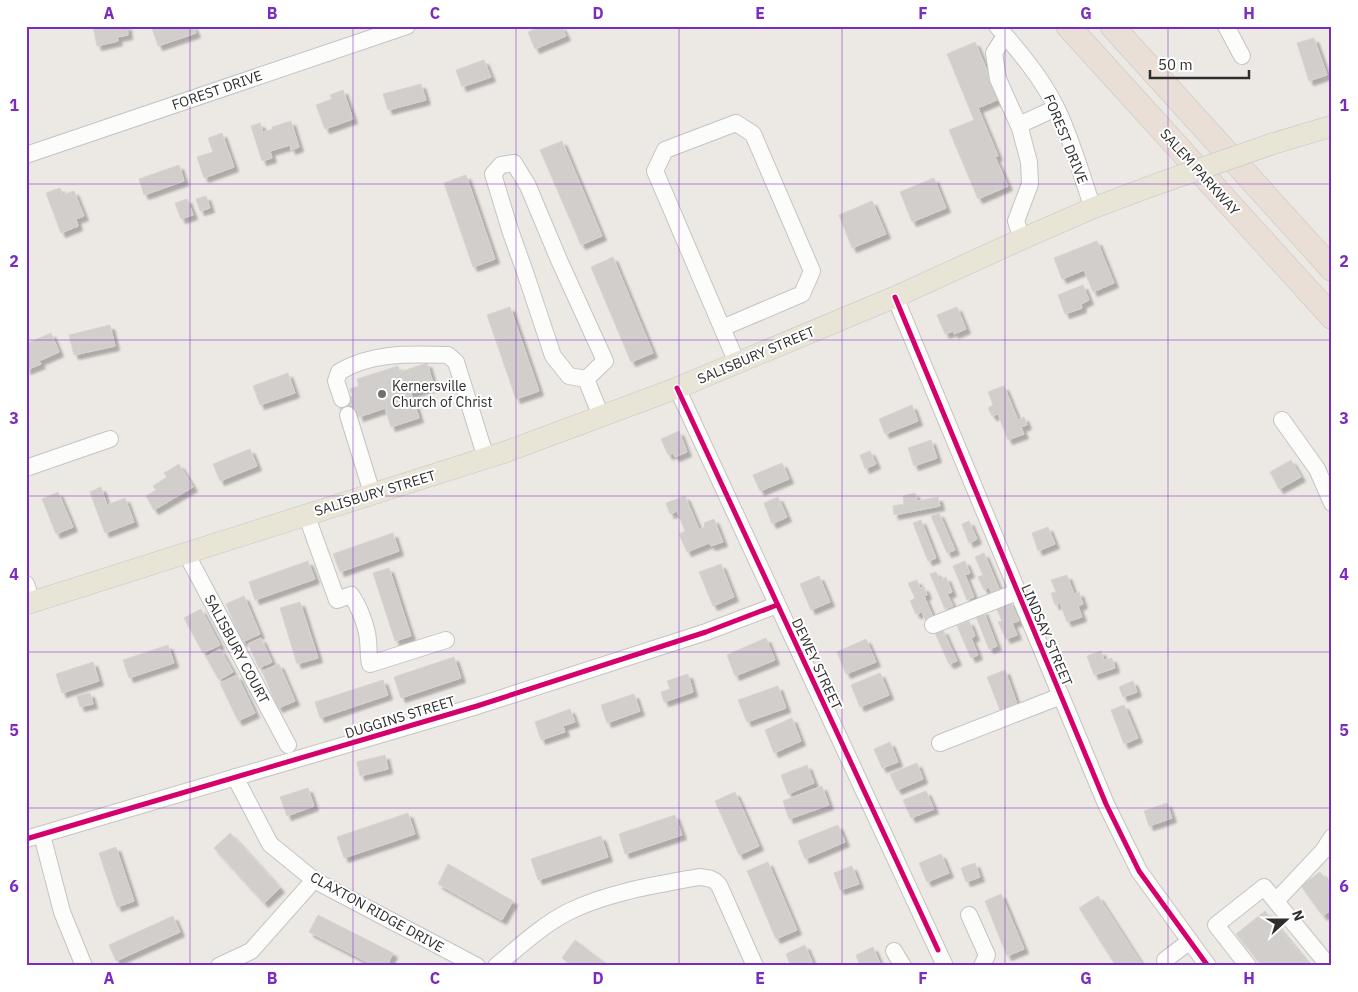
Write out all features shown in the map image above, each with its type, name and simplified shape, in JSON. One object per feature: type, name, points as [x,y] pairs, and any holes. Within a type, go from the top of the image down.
[{"type":"highway","name":"SALEM PARKWAY","points":[[1068,26],[1332,317]]},
{"type":"highway","points":[[1112,26],[1332,268]]},
{"type":"main road","name":"SALISBURY STREET","points":[[28,597],[186,553],[486,458],[677,388],[895,297],[1022,238],[1093,208],[1272,144],[1332,126]]},
{"type":"street","name":"FOREST DRIVE","points":[[26,155],[407,26]]},
{"type":"street","points":[[1226,26],[1242,56]]},
{"type":"street","name":"FOREST DRIVE","points":[[1001,31],[1026,60],[1056,108],[1093,208]]},
{"type":"street","points":[[1001,31],[994,53],[998,79],[1019,125],[1029,162],[1030,184],[1016,221],[1022,238]]},
{"type":"street","points":[[1019,125],[1056,108]]},
{"type":"street","points":[[722,328],[802,294],[812,270],[752,134],[736,123],[665,150],[655,171],[722,328],[737,363]]},
{"type":"street","points":[[514,163],[528,186],[605,361],[586,379],[569,376],[553,356],[493,174],[501,165],[514,163]]},
{"type":"street","name":"LINDSAY STREET","points":[[895,297],[1106,804],[1139,872],[1208,966]]},
{"type":"street","points":[[342,399],[336,381],[339,372],[348,367],[375,358],[407,354],[448,355],[456,362],[486,458]]},
{"type":"street","points":[[586,379],[602,416]]},
{"type":"street","name":"DEWEY STREET","points":[[677,388],[946,966]]},
{"type":"street","points":[[348,415],[372,494]]},
{"type":"street","points":[[1282,420],[1317,469],[1332,503]]},
{"type":"street","points":[[26,468],[110,440]]},
{"type":"street","points":[[306,514],[337,600],[351,595],[357,604],[368,640],[367,654],[370,664],[446,640]]},
{"type":"street","name":"SALISBURY COURT","points":[[186,553],[288,745]]},
{"type":"street","points":[[933,626],[1017,592]]},
{"type":"street","name":"DUGGINS STREET","points":[[34,837],[477,706],[706,632],[777,605]]},
{"type":"street","points":[[940,743],[1061,696]]},
{"type":"street","name":"CLAXTON RIDGE DRIVE","points":[[235,777],[270,844],[314,880],[476,966]]},
{"type":"street","points":[[34,837],[84,966]]},
{"type":"street","points":[[1276,901],[1323,851],[1332,837]]},
{"type":"street","points":[[496,966],[549,924],[570,911],[597,900],[699,877],[715,880],[719,885],[755,966]]},
{"type":"street","points":[[219,966],[251,951],[314,880]]},
{"type":"street","points":[[1248,966],[1216,925],[1264,887],[1330,966]]},
{"type":"street","points":[[968,915],[987,955],[982,966]]},
{"type":"street","points":[[1165,960],[1190,941]]},
{"type":"street","points":[[894,950],[903,966]]},
{"type":"building","points":[[93,26],[127,26],[128,35],[117,37],[118,41],[97,46]]},
{"type":"building","points":[[158,26],[193,26],[196,33],[158,46],[152,28]]},
{"type":"building","points":[[542,26],[561,26],[566,36],[535,49],[528,32]]},
{"type":"building","points":[[1314,38],[1327,75],[1309,81],[1297,43]]},
{"type":"building","points":[[975,42],[999,99],[978,108],[998,156],[995,157],[1008,186],[978,199],[949,130],[974,120],[947,54]]},
{"type":"building","points":[[484,60],[491,77],[462,87],[456,70]]},
{"type":"building","points":[[421,84],[426,100],[388,110],[383,94]]},
{"type":"building","points":[[343,90],[353,119],[325,129],[316,105],[332,99],[330,95]]},
{"type":"building","points":[[291,121],[299,147],[291,150],[290,145],[270,151],[272,158],[262,161],[251,126],[260,123],[263,132]]},
{"type":"building","points":[[222,133],[234,167],[204,178],[197,157],[213,152],[208,138]]},
{"type":"building","points":[[562,141],[602,236],[581,245],[540,150]]},
{"type":"building","points":[[179,165],[184,181],[144,195],[139,179]]},
{"type":"building","points":[[466,175],[495,259],[473,267],[444,183]]},
{"type":"building","points":[[934,178],[946,208],[912,222],[900,192]]},
{"type":"building","points":[[60,188],[63,195],[74,191],[84,216],[76,219],[78,226],[61,233],[46,193]]},
{"type":"building","points":[[206,196],[210,208],[200,211],[196,199]]},
{"type":"building","points":[[187,199],[193,215],[181,219],[175,203]]},
{"type":"building","points":[[872,201],[886,234],[852,248],[839,215]]},
{"type":"building","points":[[1097,241],[1114,283],[1093,292],[1084,270],[1062,279],[1054,258]]},
{"type":"building","points":[[613,257],[653,353],[631,362],[591,267]]},
{"type":"building","points":[[1083,285],[1089,300],[1081,304],[1082,308],[1065,314],[1058,295]]},
{"type":"building","points":[[510,307],[539,391],[516,399],[487,315]]},
{"type":"building","points":[[957,307],[966,329],[954,334],[953,331],[945,334],[937,315]]},
{"type":"building","points":[[110,325],[115,346],[74,355],[69,335]]},
{"type":"building","points":[[51,333],[59,352],[39,361],[41,364],[26,370],[26,344]]},
{"type":"building","name":"Kernersville Church of Christ","points":[[427,363],[434,386],[411,393],[419,418],[391,427],[385,408],[359,417],[357,410],[342,415],[337,400],[353,396],[350,389],[359,386],[357,379],[398,366],[400,372]]},
{"type":"building","points":[[288,373],[295,393],[260,405],[253,386]]},
{"type":"building","points":[[1004,386],[1018,420],[1024,417],[1027,425],[1021,427],[1024,434],[1008,440],[998,414],[992,416],[988,408],[993,405],[988,392]]},
{"type":"building","points":[[912,405],[918,421],[885,434],[879,419]]},
{"type":"building","points":[[679,431],[687,452],[675,457],[673,453],[668,455],[661,439]]},
{"type":"building","points":[[931,440],[937,458],[914,466],[908,448]]},
{"type":"building","points":[[250,449],[257,466],[220,481],[213,464]]},
{"type":"building","points":[[870,451],[876,464],[865,469],[860,455]]},
{"type":"building","points":[[1291,460],[1301,477],[1279,489],[1270,472]]},
{"type":"building","points":[[782,463],[789,479],[760,491],[753,475]]},
{"type":"building","points":[[179,464],[193,487],[154,510],[146,496],[156,490],[153,486],[167,477],[164,473]]},
{"type":"building","points":[[101,487],[107,505],[125,498],[134,522],[105,533],[90,492]]},
{"type":"building","points":[[58,492],[73,527],[56,534],[42,499]]},
{"type":"building","points":[[915,493],[917,501],[938,497],[940,506],[894,515],[893,506],[904,504],[903,496]]},
{"type":"building","points":[[685,496],[699,529],[705,527],[704,523],[714,519],[723,542],[711,546],[709,543],[687,552],[679,534],[685,531],[677,511],[670,514],[666,503]]},
{"type":"building","points":[[778,497],[787,517],[772,524],[764,503]]},
{"type":"building","points":[[939,513],[955,550],[947,553],[931,516]]},
{"type":"building","points":[[921,520],[936,558],[928,561],[913,523]]},
{"type":"building","points":[[969,521],[977,539],[969,543],[962,524]]},
{"type":"building","points":[[1048,527],[1055,544],[1038,551],[1032,533]]},
{"type":"building","points":[[393,533],[399,551],[340,572],[333,554]]},
{"type":"building","points":[[984,553],[1000,591],[992,595],[989,587],[984,590],[978,577],[983,575],[975,557]]},
{"type":"building","points":[[308,561],[315,579],[255,600],[249,582]]},
{"type":"building","points":[[965,561],[970,573],[965,575],[974,597],[967,600],[953,566]]},
{"type":"building","points":[[721,564],[734,597],[713,606],[699,572]]},
{"type":"building","points":[[389,568],[411,636],[395,641],[373,573]]},
{"type":"building","points":[[936,572],[940,580],[946,577],[952,592],[947,594],[953,606],[945,609],[930,574]]},
{"type":"building","points":[[1067,575],[1074,594],[1079,592],[1083,604],[1078,606],[1082,617],[1067,622],[1060,603],[1055,605],[1051,593],[1056,592],[1051,580]]},
{"type":"building","points":[[819,576],[830,602],[811,610],[800,584]]},
{"type":"building","points":[[917,580],[920,588],[924,587],[927,595],[924,596],[933,617],[925,620],[922,612],[916,614],[910,601],[915,598],[908,583]]},
{"type":"building","points":[[244,596],[260,634],[242,642],[226,604]]},
{"type":"building","points":[[1010,601],[1019,621],[1012,623],[1017,635],[1006,639],[998,622],[1002,621],[996,607]]},
{"type":"building","points":[[300,602],[318,658],[297,664],[280,608]]},
{"type":"building","points":[[201,609],[220,645],[203,653],[184,618]]},
{"type":"building","points":[[983,610],[997,646],[989,649],[975,614]]},
{"type":"building","points":[[969,621],[975,636],[971,638],[978,655],[971,658],[957,626]]},
{"type":"building","points":[[943,630],[957,661],[949,664],[935,633]]},
{"type":"building","points":[[261,638],[272,662],[259,668],[248,644]]},
{"type":"building","points":[[766,638],[775,660],[735,676],[727,655]]},
{"type":"building","points":[[866,639],[876,662],[846,674],[837,652]]},
{"type":"building","points":[[168,645],[174,663],[129,678],[123,660]]},
{"type":"building","points":[[220,649],[233,672],[219,680],[206,657]]},
{"type":"building","points":[[1101,651],[1104,660],[1112,658],[1115,668],[1094,675],[1087,656]]},
{"type":"building","points":[[454,657],[461,678],[401,698],[394,677]]},
{"type":"building","points":[[93,662],[99,681],[62,693],[56,674]]},
{"type":"building","points":[[279,664],[295,701],[278,708],[262,671]]},
{"type":"building","points":[[1005,670],[1017,704],[1000,710],[987,677]]},
{"type":"building","points":[[880,673],[889,695],[860,707],[851,685]]},
{"type":"building","points":[[688,674],[693,692],[664,702],[661,692],[670,689],[667,681]]},
{"type":"building","points":[[237,675],[255,713],[238,721],[220,683]]},
{"type":"building","points":[[383,680],[388,695],[320,718],[315,702]]},
{"type":"building","points":[[1133,681],[1137,692],[1123,697],[1119,687]]},
{"type":"building","points":[[778,686],[786,708],[747,722],[738,700]]},
{"type":"building","points":[[90,693],[93,704],[80,707],[77,696]]},
{"type":"building","points":[[634,694],[640,711],[607,723],[601,705]]},
{"type":"building","points":[[1124,705],[1138,738],[1124,744],[1111,710]]},
{"type":"building","points":[[570,709],[575,722],[563,726],[565,732],[541,740],[535,722]]},
{"type":"building","points":[[792,718],[801,741],[774,753],[765,730]]},
{"type":"building","points":[[890,742],[898,762],[882,768],[874,749]]},
{"type":"building","points":[[385,755],[388,769],[360,776],[357,762]]},
{"type":"building","points":[[917,763],[923,779],[897,790],[890,774]]},
{"type":"building","points":[[807,765],[814,783],[788,794],[781,775]]},
{"type":"building","points":[[822,786],[829,805],[789,819],[783,801]]},
{"type":"building","points":[[308,788],[314,806],[287,816],[280,797]]},
{"type":"building","points":[[926,791],[934,809],[911,818],[903,800]]},
{"type":"building","points":[[735,792],[759,846],[739,855],[715,801]]},
{"type":"building","points":[[1167,803],[1172,818],[1149,826],[1144,811]]},
{"type":"building","points":[[408,813],[415,834],[344,858],[337,837]]},
{"type":"building","points":[[675,815],[682,835],[625,854],[619,834]]},
{"type":"building","points":[[838,825],[845,842],[805,859],[798,841]]},
{"type":"building","points":[[230,833],[280,888],[264,903],[214,848]]},
{"type":"building","points":[[601,836],[608,857],[538,880],[531,859]]},
{"type":"building","points":[[116,847],[134,901],[117,907],[99,853]]},
{"type":"building","points":[[941,854],[949,873],[927,882],[919,863]]},
{"type":"building","points":[[768,862],[797,930],[776,939],[747,871]]},
{"type":"building","points":[[975,863],[980,877],[966,882],[961,868]]},
{"type":"building","points":[[448,864],[513,901],[502,920],[438,884]]},
{"type":"building","points":[[852,866],[859,884],[840,890],[834,873]]},
{"type":"building","points":[[1320,872],[1332,887],[1332,909],[1323,916],[1301,886]]},
{"type":"building","points":[[1001,894],[1024,949],[1007,956],[985,901]]},
{"type":"building","points":[[1098,896],[1143,966],[1116,966],[1079,908]]},
{"type":"building","points":[[1265,911],[1310,966],[1262,966],[1236,934]]},
{"type":"building","points":[[318,915],[393,953],[387,966],[375,966],[309,932]]},
{"type":"building","points":[[173,916],[180,932],[116,961],[109,945]]},
{"type":"building","points":[[575,940],[609,966],[572,966],[562,958]]},
{"type":"building","points":[[805,945],[814,966],[791,966],[786,954]]},
{"type":"building","points":[[873,947],[881,966],[860,966],[856,955]]},
{"type":"cycle path","points":[[895,297],[1106,804],[1139,871],[1208,966]]},
{"type":"cycle path","points":[[677,388],[938,950]]},
{"type":"cycle path","points":[[26,839],[477,706],[706,632],[777,605]]},
{"type":"place","name":"Kernersville Church of Christ","points":[[382,394]]}]
